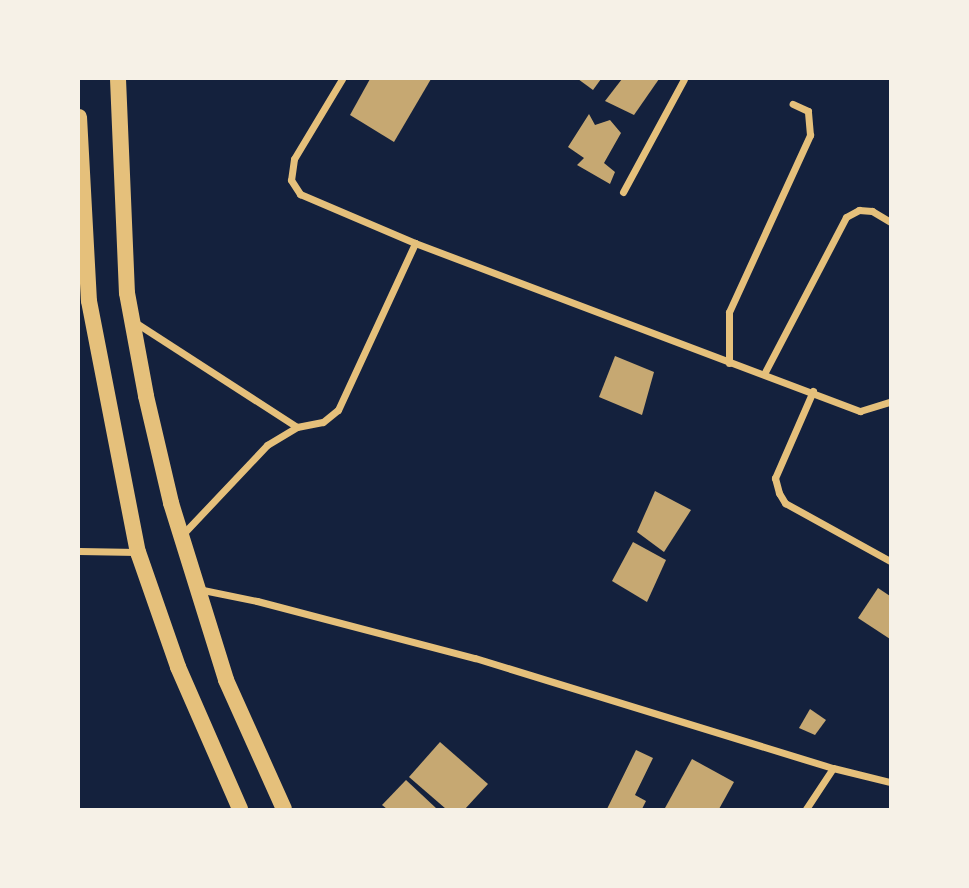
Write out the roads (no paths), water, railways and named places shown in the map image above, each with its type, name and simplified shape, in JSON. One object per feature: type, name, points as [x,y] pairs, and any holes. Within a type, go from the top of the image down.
[{"type":"main road","points":[[117,79],[132,320],[146,396],[181,536],[226,680],[284,809]]},
{"type":"main road","points":[[79,117],[84,298],[138,552],[178,667],[240,809]]},
{"type":"street","points":[[342,79],[294,159],[291,180],[300,194],[415,243],[729,363],[813,391],[860,411],[890,401]]},
{"type":"street","points":[[623,192],[684,79]]},
{"type":"street","points":[[729,363],[729,312],[810,135],[808,111],[793,104]]},
{"type":"street","points":[[764,374],[846,217],[859,210],[872,211],[890,222]]},
{"type":"street","points":[[181,536],[267,445],[297,426],[323,422],[338,410],[415,243]]},
{"type":"street","points":[[132,320],[297,426]]},
{"type":"street","points":[[813,391],[775,478],[779,494],[785,503],[890,561]]},
{"type":"street","points":[[79,551],[138,552]]},
{"type":"street","points":[[197,589],[257,600],[475,658],[833,768],[890,782]]},
{"type":"street","points":[[806,809],[833,768]]}]
